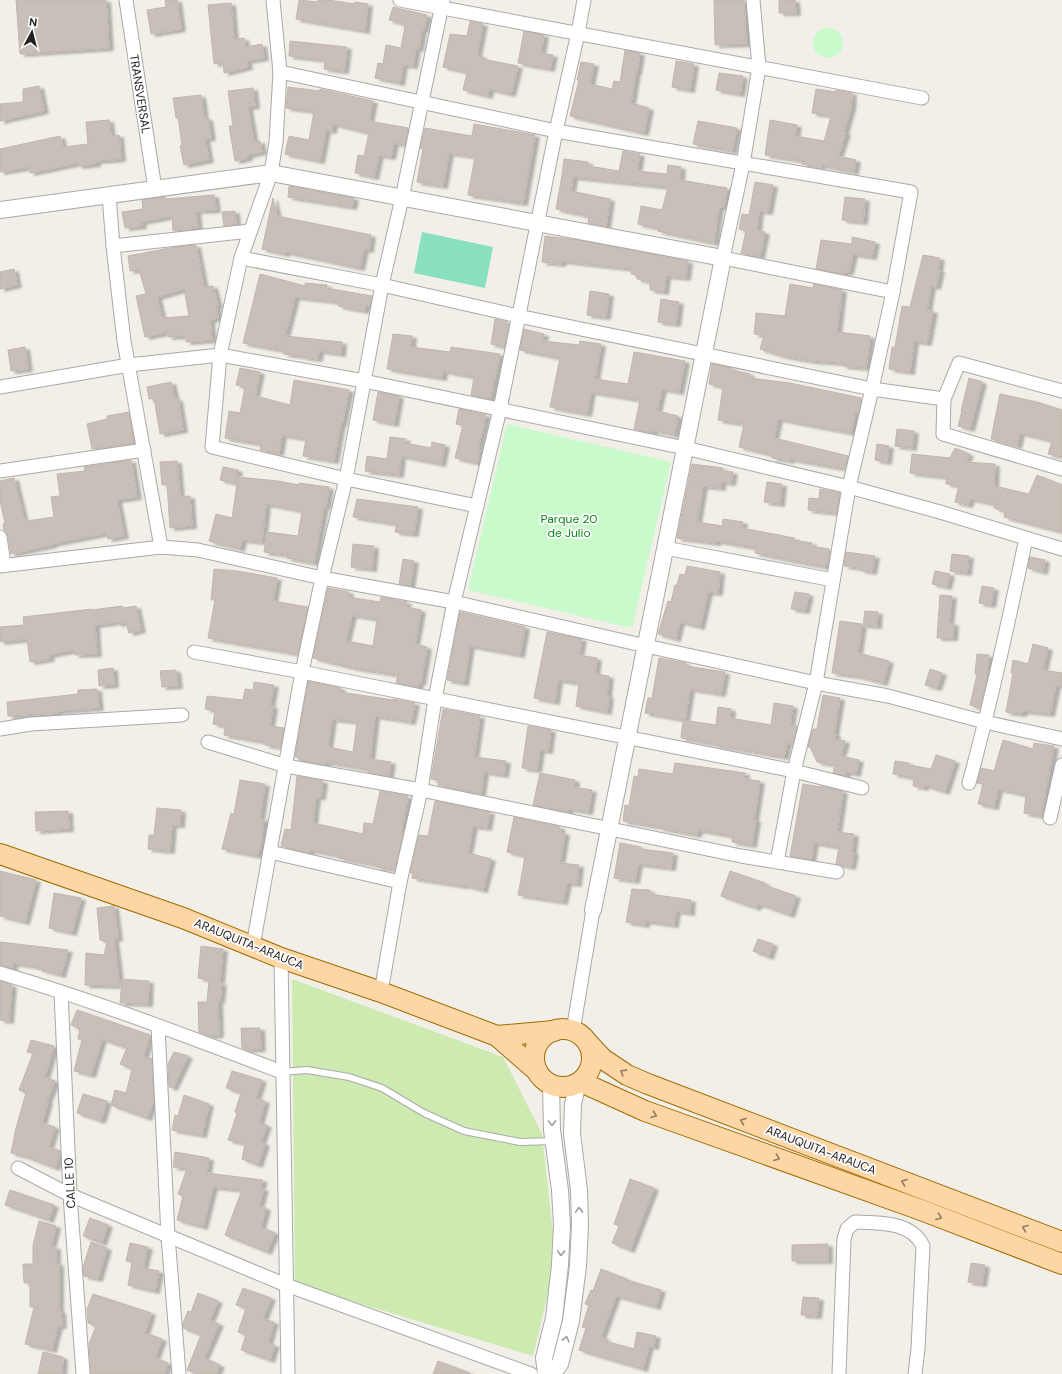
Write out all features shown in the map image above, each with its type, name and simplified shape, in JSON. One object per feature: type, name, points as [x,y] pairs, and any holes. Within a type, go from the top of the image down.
[{"type":"main road","name":"ARAUQUITA-ARAUCA","points":[[0,854],[183,918],[280,958],[381,992],[496,1036]]},
{"type":"main road","points":[[496,1036],[544,1078],[560,1087],[569,1086],[579,1082],[586,1076],[591,1068],[592,1051],[582,1036],[573,1031],[560,1029],[546,1035],[540,1040],[536,1047],[534,1063],[544,1078]]},
{"type":"main road","points":[[496,1036],[554,1031]]},
{"type":"main road","name":"ARAUQUITA-ARAUCA","points":[[588,1043],[603,1059],[627,1074],[648,1084],[1062,1242]]},
{"type":"main road","name":"ARAUQUITA-ARAUCA","points":[[579,1082],[645,1112],[921,1210],[1062,1264]]},
{"type":"street","name":"TRANSVERSAL","points":[[126,0],[155,189]]},
{"type":"street","points":[[273,0],[280,72],[276,142],[271,173],[241,258],[220,355],[212,447],[346,479],[477,506]]},
{"type":"street","points":[[400,0],[442,4],[578,33],[922,98]]},
{"type":"street","points":[[381,992],[400,882],[421,790],[435,699],[454,602],[500,410],[537,223],[584,0]]},
{"type":"street","points":[[573,1031],[593,910],[743,164],[759,67],[753,0]]},
{"type":"street","points":[[253,946],[302,672],[322,578],[346,479],[382,285],[402,198],[442,4]]},
{"type":"street","points":[[280,72],[556,131],[911,192],[893,292],[849,487],[816,683],[794,771],[777,862]]},
{"type":"street","points":[[0,210],[271,173],[723,258],[893,292]]},
{"type":"street","points":[[109,195],[124,342],[161,546]]},
{"type":"street","points":[[113,246],[250,231]]},
{"type":"street","points":[[241,258],[382,285],[518,316],[872,389],[944,399]]},
{"type":"street","points":[[0,387],[129,365],[220,355],[364,381],[686,448],[849,487],[940,512],[1062,549]]},
{"type":"street","points":[[1062,391],[959,363],[944,399],[943,434],[1062,469]]},
{"type":"street","points":[[0,471],[144,450]]},
{"type":"street","points":[[0,537],[2,565],[161,546],[198,550],[322,578],[454,602],[816,683],[888,696],[985,722],[1062,739]]},
{"type":"street","points":[[969,784],[1008,628],[1026,538]]},
{"type":"street","points":[[665,548],[833,580]]},
{"type":"street","points":[[194,652],[302,672],[627,739],[794,771],[862,788]]},
{"type":"street","points":[[0,729],[31,724],[182,715]]},
{"type":"street","points":[[208,742],[286,766],[421,790],[777,862],[837,872]]},
{"type":"street","points":[[1050,818],[1062,765]]},
{"type":"street","points":[[270,852],[400,882]]},
{"type":"street","points":[[280,958],[288,1374]]},
{"type":"street","points":[[0,973],[61,992],[158,1026],[282,1072]]},
{"type":"street","name":"CALLE 10","points":[[61,992],[70,1195],[83,1374]]},
{"type":"street","points":[[158,1026],[168,1236],[179,1374]]},
{"type":"street","points":[[544,1078],[560,1190],[561,1238],[560,1265],[554,1318],[544,1358],[546,1374]]},
{"type":"street","points":[[552,1374],[560,1364],[571,1321],[578,1266],[580,1225],[579,1190],[572,1134],[573,1104],[579,1082]]},
{"type":"street","points":[[18,1168],[70,1195],[286,1285],[531,1374]]},
{"type":"street","points":[[839,1374],[844,1239],[847,1230],[855,1222],[893,1224],[912,1232],[919,1238],[923,1246],[918,1349],[915,1374]]},
{"type":"lane","points":[[282,1072],[307,1070],[349,1077],[382,1088],[424,1113],[464,1131],[520,1142],[554,1142]]},
{"type":"green space","points":[[828,28],[838,33],[843,43],[838,53],[828,58],[818,53],[813,43],[818,33]]},
{"type":"green space","points":[[422,232],[493,247],[485,288],[414,273]]},
{"type":"green space","name":"Parque 20 de Julio","points":[[507,424],[671,462],[632,628],[468,590]]},
{"type":"green space","points":[[292,979],[503,1057],[542,1134],[556,1260],[533,1356],[295,1284]]},
{"type":"building","points":[[16,0],[106,0],[109,48],[20,54]]},
{"type":"building","points":[[165,0],[177,0],[181,29],[151,34],[147,10],[166,7]]},
{"type":"building","points":[[299,0],[317,2],[318,0],[328,0],[355,4],[355,2],[368,4],[365,31],[296,19]]},
{"type":"building","points":[[714,0],[744,0],[746,44],[715,45]]},
{"type":"building","points":[[779,0],[795,0],[796,13],[779,13]]},
{"type":"building","points":[[231,3],[234,39],[244,38],[246,47],[262,44],[264,58],[247,61],[248,67],[224,73],[223,62],[214,64],[208,5]]},
{"type":"building","points":[[393,7],[427,15],[424,30],[422,29],[419,49],[416,48],[413,66],[403,65],[400,83],[375,78],[378,63],[383,64],[386,45],[401,48],[405,26],[404,24],[389,20]]},
{"type":"building","points":[[470,21],[483,24],[477,55],[482,56],[482,59],[518,66],[511,94],[489,89],[488,96],[463,90],[467,72],[443,67],[450,34],[467,36]]},
{"type":"building","points":[[524,31],[544,35],[541,53],[553,55],[550,69],[518,63]]},
{"type":"building","points":[[290,41],[347,47],[344,71],[324,69],[325,60],[289,56]]},
{"type":"building","points":[[625,50],[640,53],[631,103],[649,108],[644,133],[570,116],[579,80],[577,80],[581,62],[594,64],[590,84],[612,89],[614,81],[620,82]]},
{"type":"building","points":[[676,61],[694,64],[690,90],[672,87]]},
{"type":"building","points":[[719,73],[743,76],[740,94],[716,90]]},
{"type":"building","points":[[39,86],[44,111],[0,121],[0,104],[23,102],[23,89]]},
{"type":"building","points":[[288,87],[320,91],[320,89],[373,101],[369,121],[408,128],[405,145],[394,143],[391,157],[379,155],[374,177],[355,173],[358,155],[364,156],[369,133],[333,124],[332,131],[326,130],[320,161],[285,154],[289,136],[309,140],[314,111],[286,108]]},
{"type":"building","points":[[253,88],[255,106],[248,107],[254,142],[260,141],[262,152],[248,155],[248,158],[235,161],[229,126],[233,126],[228,91]]},
{"type":"building","points":[[816,89],[836,92],[836,90],[852,93],[851,108],[844,132],[846,133],[838,156],[856,160],[854,172],[821,165],[821,167],[802,164],[803,161],[765,155],[770,120],[797,125],[795,136],[824,141],[831,116],[812,113]]},
{"type":"building","points":[[201,95],[204,118],[208,118],[211,138],[205,139],[209,160],[184,165],[180,146],[182,145],[178,118],[176,118],[173,98]]},
{"type":"building","points":[[109,120],[111,136],[119,135],[121,159],[96,161],[96,164],[78,166],[78,163],[30,173],[29,167],[0,172],[0,149],[60,136],[63,147],[88,144],[86,122]]},
{"type":"building","points":[[698,121],[737,128],[732,151],[693,144]]},
{"type":"building","points":[[474,124],[535,135],[523,203],[468,195],[475,157],[449,153],[443,186],[417,182],[423,149],[420,148],[425,128],[472,136]]},
{"type":"building","points":[[623,151],[640,154],[637,171],[667,174],[668,165],[681,167],[680,180],[727,188],[724,207],[719,207],[714,243],[658,231],[658,228],[638,224],[641,206],[662,210],[668,187],[573,177],[571,191],[610,199],[606,226],[588,223],[589,216],[556,209],[564,159],[588,162],[588,166],[619,171]]},
{"type":"building","points":[[755,182],[773,185],[768,212],[759,211],[757,231],[765,232],[760,256],[741,253],[746,231],[739,229],[742,214],[749,215]]},
{"type":"building","points":[[289,186],[354,198],[352,207],[288,197]]},
{"type":"building","points":[[214,195],[216,210],[196,211],[198,227],[173,231],[172,216],[141,222],[142,226],[125,228],[122,212],[143,209],[142,200],[165,197],[165,199]]},
{"type":"building","points":[[845,197],[865,199],[863,222],[842,220]]},
{"type":"building","points":[[273,198],[277,216],[371,235],[369,250],[364,249],[360,268],[286,252],[285,254],[262,249]]},
{"type":"building","points":[[235,211],[236,224],[224,226],[222,212]]},
{"type":"building","points":[[545,236],[578,240],[688,261],[686,278],[666,276],[664,292],[650,290],[650,282],[637,279],[637,275],[631,274],[632,269],[562,261],[561,264],[542,262]]},
{"type":"building","points":[[852,237],[875,242],[872,257],[853,254],[849,272],[844,272],[844,274],[816,269],[821,240],[852,244]]},
{"type":"building","points":[[196,245],[204,287],[213,286],[218,306],[216,306],[218,318],[210,320],[212,340],[186,342],[186,336],[168,337],[168,332],[145,337],[136,296],[146,294],[139,270],[130,271],[128,256],[175,247]],"holes":[[[184,289],[189,316],[162,318],[157,297]]]},
{"type":"building","points":[[923,255],[940,258],[938,270],[940,270],[936,287],[931,286],[927,310],[933,311],[927,343],[914,341],[910,372],[889,369],[892,347],[895,347],[902,306],[910,307]]},
{"type":"building","points":[[14,269],[17,285],[0,289],[0,272]]},
{"type":"building","points":[[260,274],[305,286],[305,283],[327,285],[326,288],[372,296],[370,306],[366,305],[364,311],[338,306],[339,302],[295,297],[285,336],[342,342],[341,354],[319,351],[318,359],[284,354],[285,351],[243,343]]},
{"type":"building","points":[[790,284],[813,288],[814,284],[842,290],[837,332],[870,336],[866,368],[843,366],[843,363],[812,361],[783,356],[760,349],[764,335],[754,334],[756,313],[785,316]]},
{"type":"building","points":[[590,291],[609,294],[606,317],[587,315]]},
{"type":"building","points":[[661,299],[679,302],[676,324],[658,322]]},
{"type":"building","points":[[495,319],[507,322],[506,325],[509,326],[504,347],[491,344]]},
{"type":"building","points":[[524,329],[544,334],[543,341],[579,345],[580,341],[601,344],[595,379],[628,384],[634,352],[685,361],[679,392],[662,389],[657,411],[678,416],[674,435],[653,430],[653,433],[634,429],[640,400],[591,392],[587,414],[550,407],[560,358],[520,350]]},
{"type":"building","points":[[393,334],[412,336],[411,347],[450,352],[451,347],[500,354],[490,399],[471,395],[474,377],[443,371],[442,378],[387,369]]},
{"type":"building","points":[[25,347],[28,369],[11,371],[8,350]]},
{"type":"building","points":[[712,364],[732,368],[732,370],[750,374],[749,378],[790,383],[861,398],[858,413],[855,412],[851,433],[778,419],[774,438],[848,456],[845,469],[790,459],[790,461],[772,458],[773,455],[739,447],[744,424],[718,420],[723,387],[709,384]]},
{"type":"building","points":[[240,368],[260,372],[255,396],[290,405],[294,380],[349,390],[334,461],[303,456],[306,439],[282,435],[279,453],[260,450],[261,444],[225,438],[229,411],[240,413],[245,387],[236,385]]},
{"type":"building","points":[[969,378],[982,382],[970,429],[958,426]]},
{"type":"building","points":[[171,382],[175,399],[178,399],[183,430],[160,434],[154,398],[149,399],[147,387]]},
{"type":"building","points":[[378,392],[399,396],[394,424],[373,420]]},
{"type":"building","points":[[1000,394],[1037,402],[1062,410],[1062,457],[1048,454],[1052,441],[1020,433],[1017,446],[991,439]]},
{"type":"building","points":[[459,409],[486,415],[478,449],[480,450],[477,463],[455,458],[463,425],[456,424]]},
{"type":"building","points":[[129,412],[134,443],[92,449],[87,424],[107,419],[107,416]]},
{"type":"building","points":[[897,429],[914,431],[912,448],[895,446]]},
{"type":"building","points":[[390,437],[406,439],[405,443],[431,448],[432,442],[445,445],[441,464],[401,456],[399,475],[365,471],[367,456],[387,459]]},
{"type":"building","points":[[877,444],[889,446],[887,462],[875,460]]},
{"type":"building","points":[[955,448],[969,454],[966,462],[995,464],[994,486],[1029,494],[1037,475],[1062,485],[1062,532],[1004,517],[1005,512],[994,508],[995,504],[970,499],[968,505],[955,502],[959,485],[946,484],[947,477],[910,473],[912,454],[950,458]]},
{"type":"building","points":[[131,460],[137,497],[117,500],[124,536],[108,539],[107,533],[51,544],[52,545],[11,554],[8,536],[4,531],[3,524],[5,523],[0,501],[0,481],[14,478],[24,520],[26,519],[27,521],[54,517],[51,497],[60,496],[57,474],[85,471],[84,467]]},
{"type":"building","points":[[177,461],[180,497],[190,496],[192,526],[170,528],[167,484],[162,485],[160,462]]},
{"type":"building","points":[[692,464],[723,468],[722,471],[733,472],[731,483],[721,482],[721,488],[703,486],[697,522],[722,526],[723,519],[743,522],[742,528],[812,543],[811,546],[830,550],[828,564],[826,563],[825,567],[755,553],[756,548],[717,541],[716,543],[677,538]]},
{"type":"building","points":[[223,467],[238,470],[235,483],[220,480]]},
{"type":"building","points":[[238,477],[278,481],[299,485],[299,483],[329,487],[326,507],[324,506],[314,563],[287,558],[287,555],[264,552],[267,532],[298,536],[302,511],[266,504],[262,542],[242,540],[240,549],[209,541],[216,514],[232,518]]},
{"type":"building","points":[[767,482],[782,484],[780,504],[764,502]]},
{"type":"building","points":[[820,489],[840,493],[836,513],[808,510],[809,498],[819,499]]},
{"type":"building","points":[[357,499],[418,507],[414,534],[395,532],[397,524],[353,517]]},
{"type":"building","points":[[353,544],[374,546],[372,569],[351,567]]},
{"type":"building","points":[[846,552],[875,556],[872,572],[860,570],[860,568],[844,566]]},
{"type":"building","points":[[952,554],[969,556],[967,573],[950,571]]},
{"type":"building","points":[[1030,557],[1045,560],[1043,572],[1028,568]]},
{"type":"building","points":[[403,559],[414,561],[410,586],[399,584]]},
{"type":"building","points":[[687,566],[720,572],[718,593],[708,592],[700,627],[680,622],[676,639],[658,634],[668,601],[671,602],[675,585],[677,585],[680,574],[685,575]]},
{"type":"building","points":[[214,569],[237,571],[277,578],[273,601],[308,607],[298,654],[208,638],[215,600],[211,600]]},
{"type":"building","points":[[935,571],[950,574],[947,587],[932,584]]},
{"type":"building","points":[[982,586],[994,588],[991,605],[979,603]]},
{"type":"building","points":[[328,588],[349,592],[348,597],[380,602],[381,597],[407,602],[406,607],[421,610],[415,644],[427,647],[421,683],[419,682],[418,687],[396,683],[398,675],[354,668],[313,658]],"holes":[[[352,615],[377,619],[373,646],[346,641]]]},
{"type":"building","points":[[795,592],[809,594],[805,611],[791,609]]},
{"type":"building","points":[[940,595],[952,596],[949,623],[954,623],[953,638],[937,638]]},
{"type":"building","points":[[122,606],[123,608],[136,606],[141,630],[129,633],[126,622],[118,624],[117,622],[95,625],[97,654],[75,655],[74,650],[49,655],[50,659],[30,662],[27,639],[0,642],[0,627],[24,625],[23,617]]},
{"type":"building","points":[[865,611],[878,612],[877,626],[863,625]]},
{"type":"building","points":[[460,612],[525,627],[520,655],[470,646],[464,683],[447,680]]},
{"type":"building","points":[[840,621],[862,624],[858,653],[889,661],[883,683],[857,676],[832,673]]},
{"type":"building","points":[[547,632],[582,639],[579,655],[597,658],[595,674],[609,676],[607,712],[576,706],[579,683],[558,680],[555,702],[534,698]]},
{"type":"building","points":[[1033,644],[1048,648],[1043,670],[1062,673],[1062,686],[1056,685],[1050,714],[1023,711],[1022,714],[1006,712],[1013,673],[1011,673],[1013,660],[1028,664]]},
{"type":"building","points":[[977,654],[989,655],[985,687],[980,708],[970,705],[977,674],[975,674]]},
{"type":"building","points":[[659,658],[686,663],[686,666],[725,672],[721,694],[690,689],[685,720],[645,713],[648,698],[652,698]]},
{"type":"building","points":[[113,668],[114,685],[99,686],[98,670]]},
{"type":"building","points":[[930,669],[942,673],[937,688],[925,685]]},
{"type":"building","points":[[176,670],[178,686],[162,687],[160,671]]},
{"type":"building","points":[[308,681],[341,688],[340,692],[415,703],[411,722],[375,716],[370,759],[391,762],[389,776],[368,772],[368,770],[350,766],[325,762],[325,765],[299,760],[299,758],[295,757]],"holes":[[[332,719],[357,722],[353,752],[328,747]]]},
{"type":"building","points":[[254,682],[274,685],[270,706],[273,706],[270,726],[284,728],[280,747],[265,745],[265,742],[224,735],[225,726],[213,724],[215,710],[205,709],[207,696],[243,700],[245,689],[253,690]]},
{"type":"building","points":[[97,689],[99,708],[58,711],[58,713],[8,716],[7,702],[78,694],[78,690]]},
{"type":"building","points":[[823,695],[840,698],[834,734],[836,734],[835,739],[845,741],[841,756],[859,760],[856,774],[846,772],[845,776],[833,773],[835,765],[817,762],[810,747],[808,747],[813,729],[817,729]]},
{"type":"building","points":[[774,703],[793,706],[790,725],[797,726],[793,744],[787,743],[784,757],[681,738],[683,720],[716,725],[718,707],[731,709],[730,718],[771,725]]},
{"type":"building","points":[[443,709],[480,716],[474,757],[506,761],[504,775],[484,772],[481,794],[438,785],[439,780],[431,779]]},
{"type":"building","points":[[528,726],[551,730],[548,751],[540,750],[537,770],[522,768]]},
{"type":"building","points":[[1003,740],[1033,749],[1034,743],[1054,746],[1041,816],[1024,813],[1026,795],[998,789],[994,807],[978,804],[983,784],[977,783],[981,768],[994,771]]},
{"type":"building","points":[[936,755],[955,761],[945,792],[924,785],[924,788],[913,786],[914,778],[893,774],[895,761],[931,769]]},
{"type":"building","points":[[675,763],[745,773],[744,779],[760,781],[752,845],[732,842],[732,836],[698,830],[697,835],[623,821],[625,805],[629,806],[634,776],[638,777],[639,769],[673,774]]},
{"type":"building","points":[[540,773],[575,780],[574,787],[592,790],[588,812],[569,809],[568,812],[533,805]]},
{"type":"building","points":[[297,776],[323,781],[321,797],[316,797],[313,823],[363,834],[364,823],[373,824],[380,791],[408,796],[401,833],[403,833],[395,870],[339,858],[339,856],[310,850],[309,853],[281,846],[285,829],[291,830]]},
{"type":"building","points":[[240,780],[265,784],[260,819],[264,819],[261,843],[257,856],[222,849],[231,813],[234,814]]},
{"type":"building","points":[[803,784],[843,791],[837,832],[854,834],[852,852],[854,853],[851,867],[836,864],[839,847],[814,843],[811,860],[790,856]]},
{"type":"building","points":[[435,801],[490,812],[487,828],[473,826],[468,853],[491,859],[483,890],[463,885],[412,878],[413,873],[410,873],[419,835],[428,836]]},
{"type":"building","points":[[157,808],[181,810],[180,825],[172,825],[170,851],[148,849],[149,835],[154,835]]},
{"type":"building","points":[[68,811],[69,829],[36,831],[35,812]]},
{"type":"building","points":[[514,817],[560,827],[560,832],[565,833],[560,863],[579,865],[577,884],[567,883],[563,902],[518,895],[525,856],[507,852]]},
{"type":"building","points":[[620,843],[641,847],[641,849],[673,853],[671,868],[638,864],[635,881],[614,878]]},
{"type":"building","points":[[0,871],[36,880],[25,922],[0,916]]},
{"type":"building","points":[[730,871],[796,896],[790,915],[758,904],[756,908],[721,896]]},
{"type":"building","points":[[632,889],[650,890],[650,894],[691,900],[690,913],[676,911],[674,925],[645,921],[645,925],[626,922]]},
{"type":"building","points":[[54,893],[81,898],[72,933],[49,928]]},
{"type":"building","points":[[114,906],[118,938],[114,939],[120,986],[85,985],[86,953],[104,955],[107,942],[100,940],[97,908]]},
{"type":"building","points":[[758,939],[773,944],[769,957],[753,951]]},
{"type":"building","points":[[0,942],[68,950],[61,975],[38,969],[38,967],[13,963],[13,969],[0,965]]},
{"type":"building","points":[[201,946],[223,949],[220,981],[218,980],[218,983],[222,983],[220,1001],[218,1000],[219,1035],[208,1036],[199,1032],[198,1002],[207,1002],[209,980],[198,978]]},
{"type":"building","points":[[122,979],[149,981],[148,1004],[120,1003]]},
{"type":"building","points":[[0,981],[12,985],[9,1021],[0,1020]]},
{"type":"building","points":[[77,1010],[150,1035],[144,1056],[152,1059],[154,1100],[147,1118],[111,1105],[115,1090],[126,1093],[132,1069],[120,1064],[127,1048],[102,1039],[91,1075],[74,1071],[82,1040],[78,1039],[80,1029],[71,1025]]},
{"type":"building","points":[[241,1028],[260,1028],[261,1049],[246,1050],[242,1048]]},
{"type":"building","points":[[31,1040],[54,1046],[45,1077],[55,1081],[47,1101],[42,1123],[55,1127],[49,1147],[60,1151],[55,1168],[24,1156],[11,1153],[16,1128],[26,1093],[19,1090],[33,1053],[27,1052]]},
{"type":"building","points":[[174,1052],[188,1056],[173,1088],[169,1087],[168,1064]]},
{"type":"building","points":[[232,1071],[262,1080],[256,1098],[265,1101],[259,1123],[267,1125],[261,1142],[265,1144],[258,1165],[242,1159],[245,1144],[228,1140],[237,1113],[235,1112],[241,1093],[226,1088]]},
{"type":"building","points":[[83,1094],[107,1101],[101,1121],[77,1113]]},
{"type":"building","points":[[184,1095],[209,1104],[202,1135],[172,1130],[175,1115],[178,1116]]},
{"type":"building","points":[[175,1152],[209,1158],[207,1173],[263,1180],[260,1188],[264,1189],[259,1206],[266,1208],[261,1227],[275,1233],[267,1252],[225,1235],[242,1190],[213,1187],[203,1227],[177,1220],[183,1196],[178,1194],[187,1169],[173,1167]]},
{"type":"building","points":[[630,1179],[654,1188],[630,1250],[612,1243],[619,1226],[614,1224]]},
{"type":"building","points":[[10,1190],[54,1205],[49,1220],[5,1205]]},
{"type":"building","points":[[90,1218],[108,1225],[102,1243],[83,1236]]},
{"type":"building","points":[[39,1221],[56,1226],[51,1247],[56,1247],[56,1264],[59,1263],[59,1311],[61,1311],[62,1326],[58,1326],[52,1350],[25,1344],[34,1307],[30,1307],[30,1283],[24,1283],[23,1264],[33,1264],[33,1245]]},
{"type":"building","points":[[91,1242],[107,1248],[98,1279],[84,1276],[83,1267]]},
{"type":"building","points":[[130,1243],[148,1247],[143,1268],[159,1271],[155,1291],[128,1285],[132,1262],[126,1261]]},
{"type":"building","points":[[828,1244],[828,1261],[792,1261],[792,1245]]},
{"type":"building","points":[[971,1263],[985,1265],[982,1284],[968,1282]]},
{"type":"building","points":[[601,1269],[627,1280],[661,1290],[656,1307],[616,1296],[601,1337],[605,1338],[605,1341],[634,1349],[637,1332],[656,1336],[654,1347],[649,1346],[643,1369],[579,1350],[586,1328],[582,1327],[589,1305],[585,1304],[591,1290],[593,1291]]},
{"type":"building","points":[[243,1288],[271,1298],[263,1319],[274,1322],[268,1343],[275,1345],[270,1360],[241,1350],[246,1335],[238,1332],[246,1308],[236,1305]]},
{"type":"building","points":[[198,1293],[218,1301],[210,1320],[219,1324],[204,1358],[220,1365],[216,1374],[197,1374],[187,1370],[201,1335],[183,1328],[183,1323],[188,1311],[191,1312]]},
{"type":"building","points":[[93,1294],[151,1313],[145,1333],[162,1339],[155,1358],[168,1363],[164,1374],[91,1374],[89,1344],[96,1326],[88,1323],[87,1309]]},
{"type":"building","points":[[803,1297],[819,1298],[817,1316],[801,1315]]},
{"type":"building","points":[[43,1352],[63,1357],[62,1374],[38,1374]]},
{"type":"building","points":[[438,1361],[470,1373],[470,1374],[433,1374]]}]
